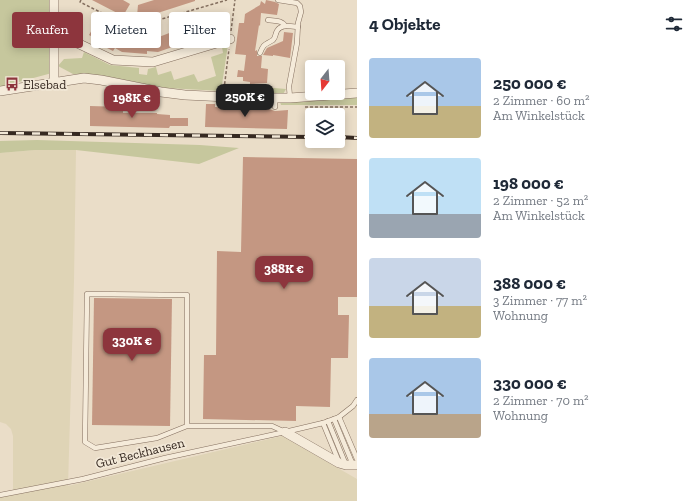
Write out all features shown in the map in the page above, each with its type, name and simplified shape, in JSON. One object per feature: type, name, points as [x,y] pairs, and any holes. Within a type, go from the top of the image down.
[{"type":"street","points":[[54,0],[54,12]]},
{"type":"street","points":[[83,46],[113,60],[142,62],[153,62],[200,48]]},
{"type":"street","points":[[54,48],[54,83]]},
{"type":"street","points":[[0,91],[84,78],[173,93],[248,102],[275,102],[290,98],[357,93]]},
{"type":"street","points":[[286,432],[350,463]]},
{"type":"lane","points":[[278,0],[297,3],[300,6],[301,12],[289,86],[290,98]]},
{"type":"lane","points":[[268,20],[280,21],[284,23],[285,26]]},
{"type":"lane","points":[[260,52],[263,45],[273,40],[276,36],[276,32],[285,26],[298,27]]},
{"type":"lane","points":[[187,426],[187,295],[87,294],[85,442],[95,448],[157,438],[187,426],[272,426],[286,432]]},
{"type":"lane","points":[[350,463],[336,418],[357,400]]},
{"type":"lane","name":"Gut Beckhausen","points":[[0,495],[83,479],[165,458],[286,432],[323,423],[336,418]]},
{"type":"lane","points":[[328,421],[350,463]]},
{"type":"lane","points":[[323,423],[350,463]]},
{"type":"path","points":[[81,0],[80,2],[120,22],[148,24],[227,0]]},
{"type":"path","points":[[230,39],[235,0]]},
{"type":"path","points":[[225,84],[229,48]]},
{"type":"path","points":[[304,107],[357,107]]},
{"type":"shaded area","points":[[35,150],[76,150],[68,486],[282,436],[357,479],[357,501],[0,501],[0,497],[13,490],[13,436],[11,429],[6,424],[0,422],[0,153]]},
{"type":"green space","points":[[0,0],[52,0],[52,12],[12,12],[12,48],[52,48],[52,73],[0,87]]},
{"type":"green space","points":[[222,48],[228,48],[221,91],[166,88],[104,76],[73,74],[58,66],[64,59],[82,58],[84,52],[110,65],[139,68],[139,74],[147,75],[148,69],[156,67],[158,75],[171,71],[174,80],[194,74],[198,82],[216,76],[211,57],[223,53]]},
{"type":"green space","points":[[227,84],[286,89],[282,96],[225,91]]},
{"type":"green space","points":[[357,97],[357,105],[281,105],[280,102],[345,100],[345,98]]},
{"type":"green space","points":[[37,140],[200,145],[239,148],[199,164],[76,150],[35,150],[0,153],[0,141]]},
{"type":"building","points":[[92,0],[123,0],[130,4],[125,12],[115,12]]},
{"type":"building","points":[[154,0],[195,0],[161,12],[137,12],[138,5]]},
{"type":"building","points":[[266,0],[279,4],[277,15],[261,13],[255,51],[257,50],[257,56],[262,56],[261,68],[268,69],[267,83],[250,84],[250,82],[243,81],[243,77],[237,77],[238,70],[244,71],[246,55],[235,54],[239,23],[244,23],[245,14],[260,5],[261,1],[265,4]]},
{"type":"building","points":[[284,32],[293,33],[290,58],[263,55],[267,48],[283,41]]},
{"type":"building","points":[[169,33],[169,48],[158,52],[147,51],[147,54],[122,52],[115,48],[161,48],[161,36]]},
{"type":"building","points":[[107,48],[115,48],[113,51]]},
{"type":"building","points":[[206,104],[215,104],[215,107],[269,109],[275,111],[288,110],[287,129],[205,127]]},
{"type":"building","points":[[90,106],[123,107],[123,113],[157,113],[170,115],[170,118],[188,118],[188,126],[170,126],[169,128],[90,126]]},
{"type":"building","points":[[243,157],[357,159],[357,297],[338,297],[338,315],[349,315],[348,358],[331,358],[330,407],[296,406],[296,421],[203,419],[204,355],[216,355],[217,251],[241,252]]},
{"type":"building","points":[[94,298],[172,299],[170,426],[92,425]]},
{"type":"railway","points":[[0,133],[305,137]]},
{"type":"railway","points":[[345,137],[357,138]]},
{"type":"place","name":"Elsebad","points":[[12,84]]}]
